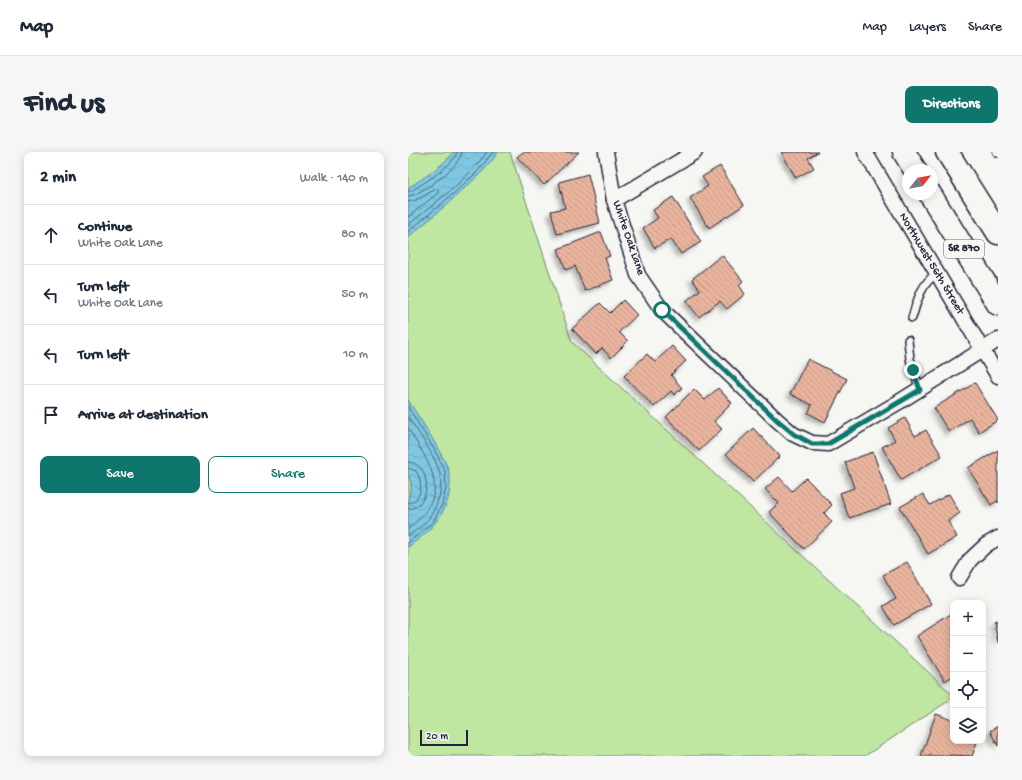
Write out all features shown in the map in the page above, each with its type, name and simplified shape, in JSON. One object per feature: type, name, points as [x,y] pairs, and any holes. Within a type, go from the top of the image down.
[{"type":"highway","points":[[904,152],[911,164]]},
{"type":"highway","name":"SR 870","points":[[947,152],[998,233]]},
{"type":"highway","name":"SR 870","points":[[934,200],[998,304]]},
{"type":"street","name":"White Oak Lane","points":[[606,152],[614,200],[638,275],[662,310],[794,434],[812,444],[828,444],[920,390],[998,340]]},
{"type":"street","points":[[614,200],[695,152]]},
{"type":"street","name":"Northwest 56th Street","points":[[865,152],[998,376]]},
{"type":"street","points":[[959,578],[970,560],[998,538]]},
{"type":"lane","points":[[912,318],[919,295],[929,278],[937,273]]},
{"type":"lane","points":[[908,340],[910,359],[920,390]]},
{"type":"green space","points":[[408,152],[510,152],[572,342],[950,692],[950,700],[865,756],[408,756]]},
{"type":"water","points":[[454,152],[498,152],[488,166],[445,206],[408,237],[408,188],[427,176]]},
{"type":"water","points":[[408,400],[446,463],[449,472],[450,484],[446,506],[440,516],[426,532],[408,547],[408,498],[411,486],[408,474]]},
{"type":"building","points":[[523,152],[579,152],[544,185],[517,157]]},
{"type":"building","points":[[781,152],[818,152],[808,158],[814,168],[796,178]]},
{"type":"building","points":[[720,166],[744,205],[709,228],[690,198],[708,186],[702,177]]},
{"type":"building","points":[[588,174],[600,223],[557,234],[551,211],[565,208],[559,182]]},
{"type":"building","points":[[673,197],[701,242],[681,254],[671,239],[655,248],[643,228],[658,218],[653,210]]},
{"type":"building","points":[[601,232],[610,256],[605,258],[613,280],[585,291],[575,266],[566,270],[558,249]]},
{"type":"building","points":[[722,255],[743,281],[739,285],[745,294],[727,309],[720,301],[699,317],[686,301],[700,290],[692,279]]},
{"type":"building","points":[[623,300],[637,315],[619,332],[628,341],[611,358],[602,348],[596,354],[572,329],[600,303],[610,313]]},
{"type":"building","points":[[672,346],[686,361],[671,375],[682,388],[674,395],[671,391],[654,407],[624,376],[647,354],[655,362]]},
{"type":"building","points":[[808,359],[847,379],[825,422],[808,413],[812,405],[790,394]]},
{"type":"building","points":[[975,383],[998,420],[979,432],[970,418],[949,432],[934,408]]},
{"type":"building","points":[[718,388],[732,403],[714,421],[722,429],[699,451],[666,417],[694,389],[705,400]]},
{"type":"building","points":[[905,418],[915,436],[926,430],[942,456],[901,480],[882,447],[895,440],[888,428]]},
{"type":"building","points":[[753,428],[780,456],[753,482],[726,454]]},
{"type":"building","points":[[998,450],[998,503],[997,501],[991,505],[968,468]]},
{"type":"building","points":[[873,452],[891,504],[849,518],[840,493],[854,488],[845,462]]},
{"type":"building","points":[[779,477],[792,491],[806,478],[832,505],[824,513],[832,522],[804,549],[769,512],[779,503],[765,489]]},
{"type":"building","points":[[923,494],[930,505],[949,494],[960,513],[948,521],[957,537],[928,554],[900,507]]},
{"type":"building","points":[[907,562],[931,604],[894,625],[883,606],[896,599],[883,575]]},
{"type":"building","points":[[950,615],[950,678],[945,681],[917,636]]},
{"type":"building","points":[[998,621],[998,643],[994,622]]},
{"type":"building","points":[[936,714],[950,719],[950,744],[976,744],[972,756],[921,756]]},
{"type":"building","points":[[998,726],[998,746],[990,731]]},
{"type":"route","points":[[662,310],[777,420],[794,434],[812,444],[828,444],[920,390],[913,370]]}]
